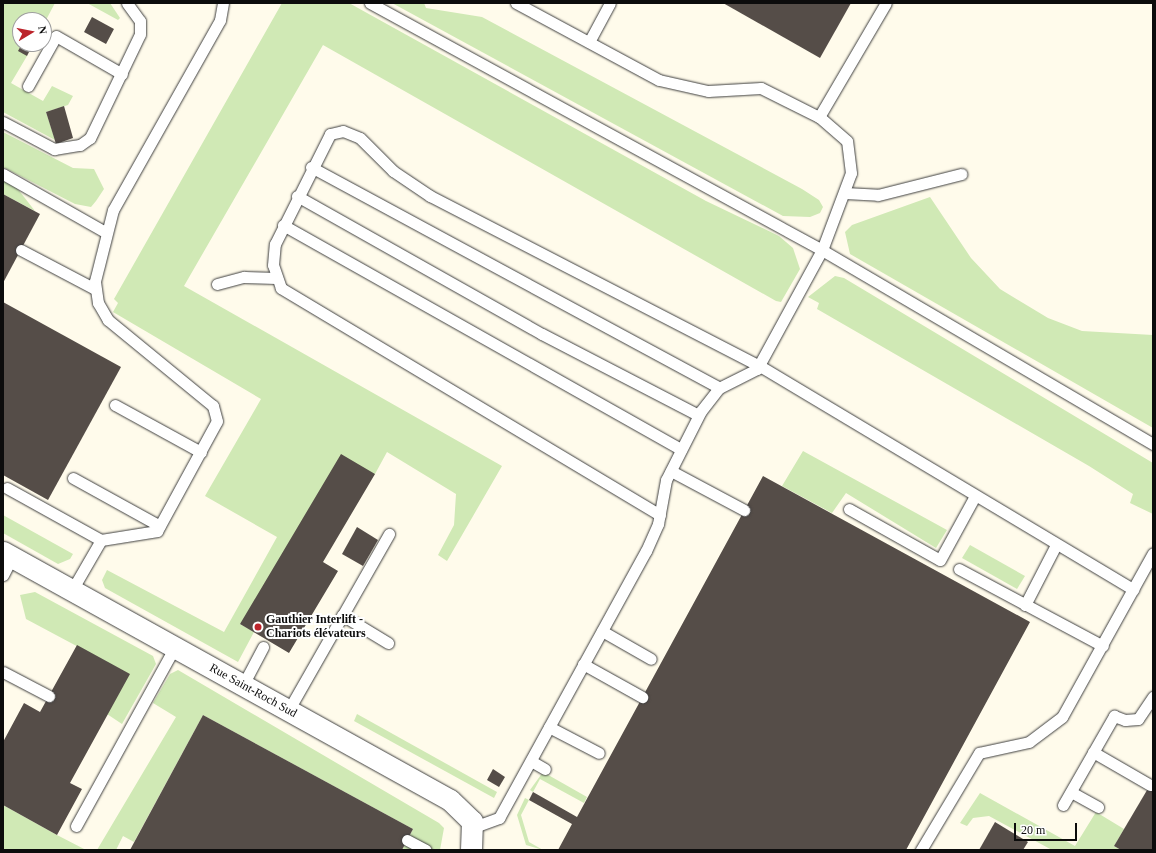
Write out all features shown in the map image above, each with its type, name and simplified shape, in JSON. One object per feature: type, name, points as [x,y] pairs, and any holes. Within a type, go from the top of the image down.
[{"type":"street","name":"Rue Saint-Roch Sud","points":[[6,561],[72,590],[450,800],[464,810],[474,827]]},
{"type":"street","points":[[471,850],[474,827]]},
{"type":"lane","points":[[3,122],[48,148],[80,145],[96,131],[141,28],[140,20],[127,3]]},
{"type":"lane","points":[[72,590],[101,540],[111,536],[147,536],[160,526],[215,427],[216,410],[108,320],[95,289],[105,232],[113,210],[223,15],[223,3]]},
{"type":"lane","points":[[370,3],[822,250],[1150,442]]},
{"type":"lane","points":[[474,827],[499,818],[646,551],[660,515],[671,471],[698,415],[719,388],[760,366],[822,250],[845,193],[851,173],[847,141],[819,117],[761,88],[708,91],[659,80],[516,3]]},
{"type":"lane","points":[[589,42],[610,3]]},
{"type":"lane","points":[[819,117],[886,3]]},
{"type":"lane","points":[[28,86],[56,36],[122,74]]},
{"type":"lane","points":[[660,515],[281,288],[276,278],[273,254],[283,225],[311,166],[330,134],[351,133],[402,179],[430,196],[760,366],[1056,546],[1133,589]]},
{"type":"lane","points":[[311,166],[719,388]]},
{"type":"lane","points":[[3,174],[105,232]]},
{"type":"lane","points":[[845,193],[878,195],[961,174]]},
{"type":"lane","points":[[297,196],[542,334],[698,415]]},
{"type":"lane","points":[[283,225],[681,450]]},
{"type":"lane","points":[[21,250],[95,289]]},
{"type":"lane","points":[[217,284],[244,277],[276,278]]},
{"type":"lane","points":[[115,404],[201,452]]},
{"type":"lane","points":[[671,471],[744,510]]},
{"type":"lane","points":[[73,478],[160,526]]},
{"type":"lane","points":[[7,488],[101,540]]},
{"type":"lane","points":[[849,509],[940,560],[975,496]]},
{"type":"lane","points":[[288,711],[389,534]]},
{"type":"lane","points":[[1025,605],[1056,546]]},
{"type":"lane","points":[[921,850],[973,759],[986,750],[1029,742],[1051,729],[1074,700],[1153,553]]},
{"type":"lane","points":[[959,570],[1103,646]]},
{"type":"lane","points":[[342,615],[388,643]]},
{"type":"lane","points":[[602,631],[651,659]]},
{"type":"lane","points":[[76,826],[175,647]]},
{"type":"lane","points":[[243,685],[263,647]]},
{"type":"lane","points":[[583,664],[642,697]]},
{"type":"lane","points":[[3,672],[49,696]]},
{"type":"lane","points":[[1063,805],[1114,716],[1124,720],[1138,719],[1153,697]]},
{"type":"lane","points":[[549,728],[599,753]]},
{"type":"lane","points":[[1093,752],[1150,785]]},
{"type":"lane","points":[[531,761],[545,769]]},
{"type":"lane","points":[[1071,792],[1098,807]]},
{"type":"lane","points":[[407,840],[426,850]]},
{"type":"green space","points":[[3,3],[55,3],[50,12],[12,12],[12,52],[25,52],[27,56],[11,83],[43,101],[52,86],[73,96],[68,105],[46,112],[55,140],[3,112]]},
{"type":"green space","points":[[87,3],[110,3],[120,18],[118,20]]},
{"type":"green space","points":[[282,3],[349,3],[706,201],[779,236],[793,248],[800,269],[781,302],[776,301],[323,45],[184,286],[502,466],[447,561],[438,555],[454,525],[456,494],[387,452],[375,474],[240,624],[254,632],[238,662],[105,588],[102,580],[107,570],[224,632],[277,537],[205,496],[261,399],[113,312],[118,303],[114,299]]},
{"type":"green space","points":[[392,3],[424,3],[426,8],[482,17],[802,189],[819,200],[823,207],[820,213],[810,217],[783,216]]},
{"type":"green space","points":[[3,132],[73,168],[94,169],[104,189],[91,207],[75,204],[3,167]]},
{"type":"green space","points":[[3,180],[17,188],[35,211],[3,194]]},
{"type":"green space","points":[[930,197],[971,258],[1000,289],[1048,318],[1082,331],[1153,335],[1153,428],[850,254],[845,232],[852,225]]},
{"type":"green space","points":[[835,276],[844,278],[1153,463],[1153,514],[1130,503],[1133,494],[1089,466],[817,309],[819,303],[808,297]]},
{"type":"green space","points":[[803,451],[947,530],[936,548],[846,493],[832,513],[782,486]]},
{"type":"green space","points":[[3,515],[73,554],[70,559],[58,564],[3,533]]},
{"type":"green space","points":[[970,545],[1025,576],[1017,589],[962,558]]},
{"type":"green space","points":[[35,592],[153,656],[156,664],[122,724],[107,714],[129,674],[26,619],[20,595]]},
{"type":"green space","points":[[178,670],[439,823],[444,828],[440,850],[402,850],[413,829],[203,715],[134,842],[123,836],[116,850],[97,850],[176,717],[153,703],[170,674]]},
{"type":"green space","points":[[357,714],[497,792],[494,798],[354,721]]},
{"type":"green space","points":[[543,772],[587,797],[584,803],[540,779],[533,792],[530,790]]},
{"type":"green space","points":[[980,793],[1075,846],[1096,812],[1124,829],[1114,846],[1121,850],[1052,850],[989,816],[973,818],[967,826],[960,823]]},
{"type":"green space","points":[[525,798],[529,800],[521,815],[529,842],[543,850],[526,845],[517,815]]},
{"type":"green space","points":[[3,805],[57,835],[86,850],[3,850]]},
{"type":"building","points":[[723,3],[851,3],[820,58]]},
{"type":"building","points":[[92,17],[114,29],[106,44],[84,32]]},
{"type":"building","points":[[20,52],[29,52],[27,56]]},
{"type":"building","points":[[64,106],[73,138],[56,144],[46,112]]},
{"type":"building","points":[[3,194],[40,214],[3,283]]},
{"type":"building","points":[[3,302],[121,367],[48,500],[3,475]]},
{"type":"building","points":[[341,454],[375,474],[323,562],[338,571],[289,653],[240,624]]},
{"type":"building","points":[[763,476],[1030,622],[906,850],[558,850],[572,824],[529,800],[533,792],[577,817]]},
{"type":"building","points":[[357,527],[378,540],[363,566],[342,554]]},
{"type":"building","points":[[77,645],[130,674],[70,783],[82,789],[57,835],[3,805],[3,742],[24,703],[40,712]]},
{"type":"building","points":[[203,715],[413,829],[402,850],[130,850]]},
{"type":"building","points":[[493,769],[505,777],[499,787],[487,780]]},
{"type":"building","points":[[1153,780],[1153,850],[1121,850],[1114,846]]},
{"type":"building","points":[[995,822],[1028,842],[1023,850],[979,850]]},
{"type":"place","name":"Gauthier Interlift - Chariots élévateurs","points":[[258,627]]}]
